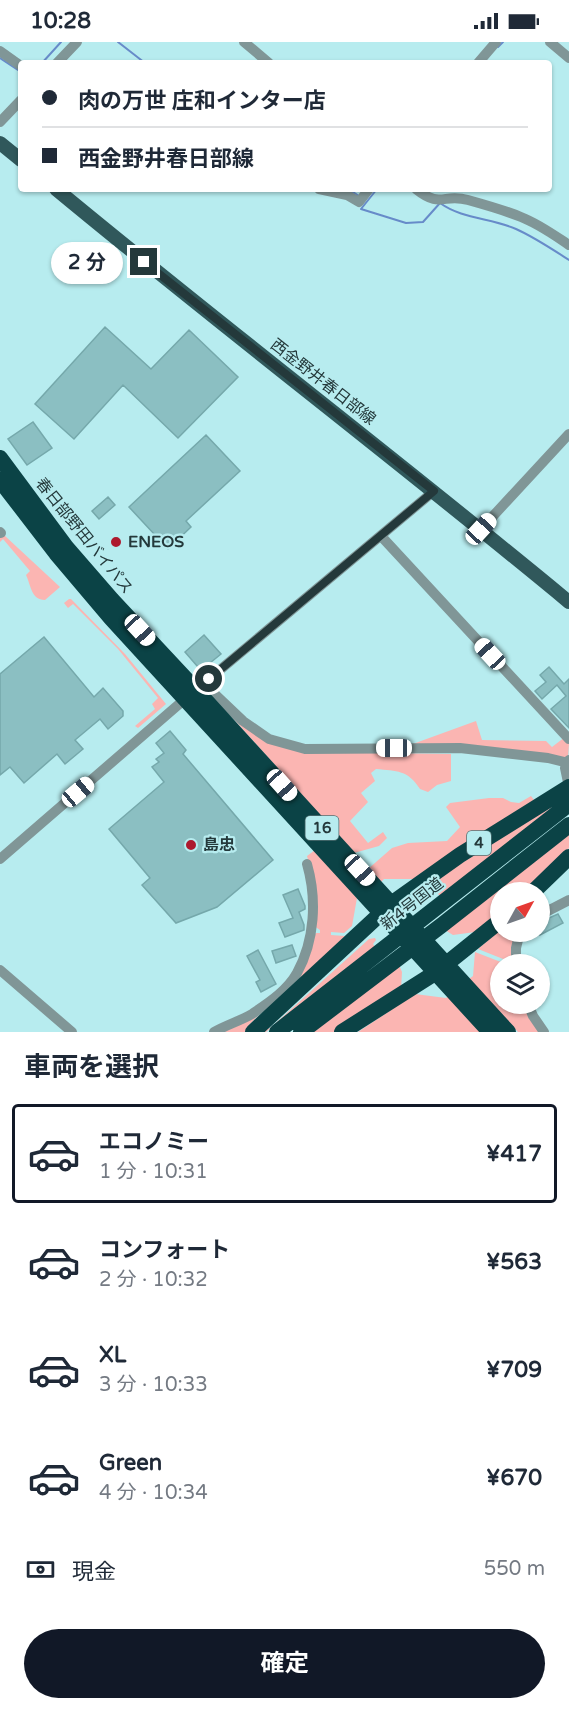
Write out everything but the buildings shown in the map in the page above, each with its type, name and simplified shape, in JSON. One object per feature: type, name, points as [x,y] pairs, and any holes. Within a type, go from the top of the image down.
[{"type":"highway","name":"春日部野田バイパス","points":[[0,458],[74,555],[112,600],[386,908],[441,968],[508,1032]]},
{"type":"highway","name":"春日部野田バイパス","points":[[0,480],[56,553],[195,691]]},
{"type":"highway","name":"4","points":[[386,908],[460,855],[569,787]]},
{"type":"highway","name":"新4号国道","points":[[301,1032],[389,955],[440,906],[569,804]]},
{"type":"highway","name":"新4号国道","points":[[277,1032],[389,955],[442,925],[569,825]]},
{"type":"highway","points":[[543,882],[569,857]]},
{"type":"highway","points":[[253,1032],[386,908]]},
{"type":"highway","points":[[345,1031],[441,968],[490,929]]},
{"type":"highway","name":"春日部野田バイパス","points":[[441,968],[490,1032]]},
{"type":"main road","points":[[0,143],[18,158]]},
{"type":"main road","name":"西金野井春日部線","points":[[60,192],[177,289],[434,491],[569,602]]},
{"type":"street","points":[[60,60],[77,42]]},
{"type":"street","points":[[244,42],[265,60]]},
{"type":"street","points":[[481,60],[496,42]]},
{"type":"street","points":[[550,42],[569,58]]},
{"type":"street","points":[[0,51],[18,64]]},
{"type":"street","points":[[0,122],[18,103]]},
{"type":"street","points":[[333,192],[347,195],[359,202],[367,192]]},
{"type":"street","points":[[420,192],[437,201],[451,198],[465,200],[521,217],[569,245]]},
{"type":"street","points":[[481,529],[569,434]]},
{"type":"street","points":[[0,859],[195,691],[434,491]]},
{"type":"street","points":[[381,536],[569,739]]},
{"type":"street","points":[[195,691],[269,739],[305,749],[460,748],[548,758],[568,761],[566,768],[569,787]]},
{"type":"street","points":[[214,1032],[249,1016],[266,1004],[284,990],[297,973],[308,944],[314,909],[314,888],[307,864]]},
{"type":"street","points":[[550,910],[569,900]]},
{"type":"street","points":[[0,970],[72,1032]]},
{"type":"street","points":[[532,1014],[544,1032]]},
{"type":"shaded area","points":[[4,535],[60,587],[45,600],[34,595],[26,575],[30,571],[3,539],[0,542],[0,538]]},
{"type":"shaded area","points":[[69,599],[125,654],[166,704],[138,728],[135,726],[155,709],[152,704],[158,698],[118,649],[73,604],[68,608],[64,603]]},
{"type":"shaded area","points":[[211,694],[266,735],[328,752],[451,754],[451,781],[437,785],[428,792],[420,789],[406,775],[376,769],[371,773],[375,781],[361,793],[368,802],[350,821],[368,843],[383,832],[387,838],[379,846],[354,853]]},
{"type":"shaded area","points":[[476,721],[482,740],[546,741],[552,747],[565,737],[569,744],[568,758],[410,745]]},
{"type":"shaded area","points":[[531,796],[534,800],[413,879],[384,879],[381,882],[368,869],[392,848],[408,843],[447,841],[460,827],[446,807],[450,803],[503,798],[519,803]]},
{"type":"shaded area","points":[[562,799],[441,897],[436,892],[432,896],[424,887]]},
{"type":"shaded area","points":[[569,833],[569,848],[536,882],[506,882]]},
{"type":"shaded area","points":[[315,850],[357,898],[352,926],[344,933],[331,932],[331,935],[345,936],[247,1032],[224,1032],[259,1015],[245,1031],[271,1007],[316,933],[320,933],[320,930],[314,926],[315,884],[307,856]]},
{"type":"shaded area","points":[[490,895],[490,921],[475,932],[453,935],[445,930]]},
{"type":"shaded area","points":[[375,938],[373,944],[375,947],[266,1032],[259,1032],[270,1028],[369,939]]},
{"type":"shaded area","points":[[490,939],[490,942],[516,942],[514,954],[490,954],[478,949]]},
{"type":"shaded area","points":[[475,952],[490,958],[490,1002],[469,979],[473,976]]},
{"type":"shaded area","points":[[399,965],[402,972],[401,989],[335,1032],[311,1032]]},
{"type":"shaded area","points":[[415,994],[446,998],[449,996],[482,1032],[358,1032]]},
{"type":"shaded area","points":[[501,1014],[531,1014],[541,1032],[518,1032]]},
{"type":"waterway","points":[[45,60],[61,42]]},
{"type":"waterway","points":[[118,42],[141,60]]},
{"type":"waterway","points":[[498,47],[503,42]]},
{"type":"waterway","points":[[0,58],[18,70]]},
{"type":"waterway","points":[[353,192],[359,196]]},
{"type":"waterway","points":[[375,192],[361,209],[406,223],[423,222],[440,203],[458,212],[516,229],[569,260]]},
{"type":"place","name":"ENEOS","points":[[116,542]]},
{"type":"place","name":"島忠","points":[[191,845]]},
{"type":"route","points":[[144,262],[434,491],[209,679]]}]
